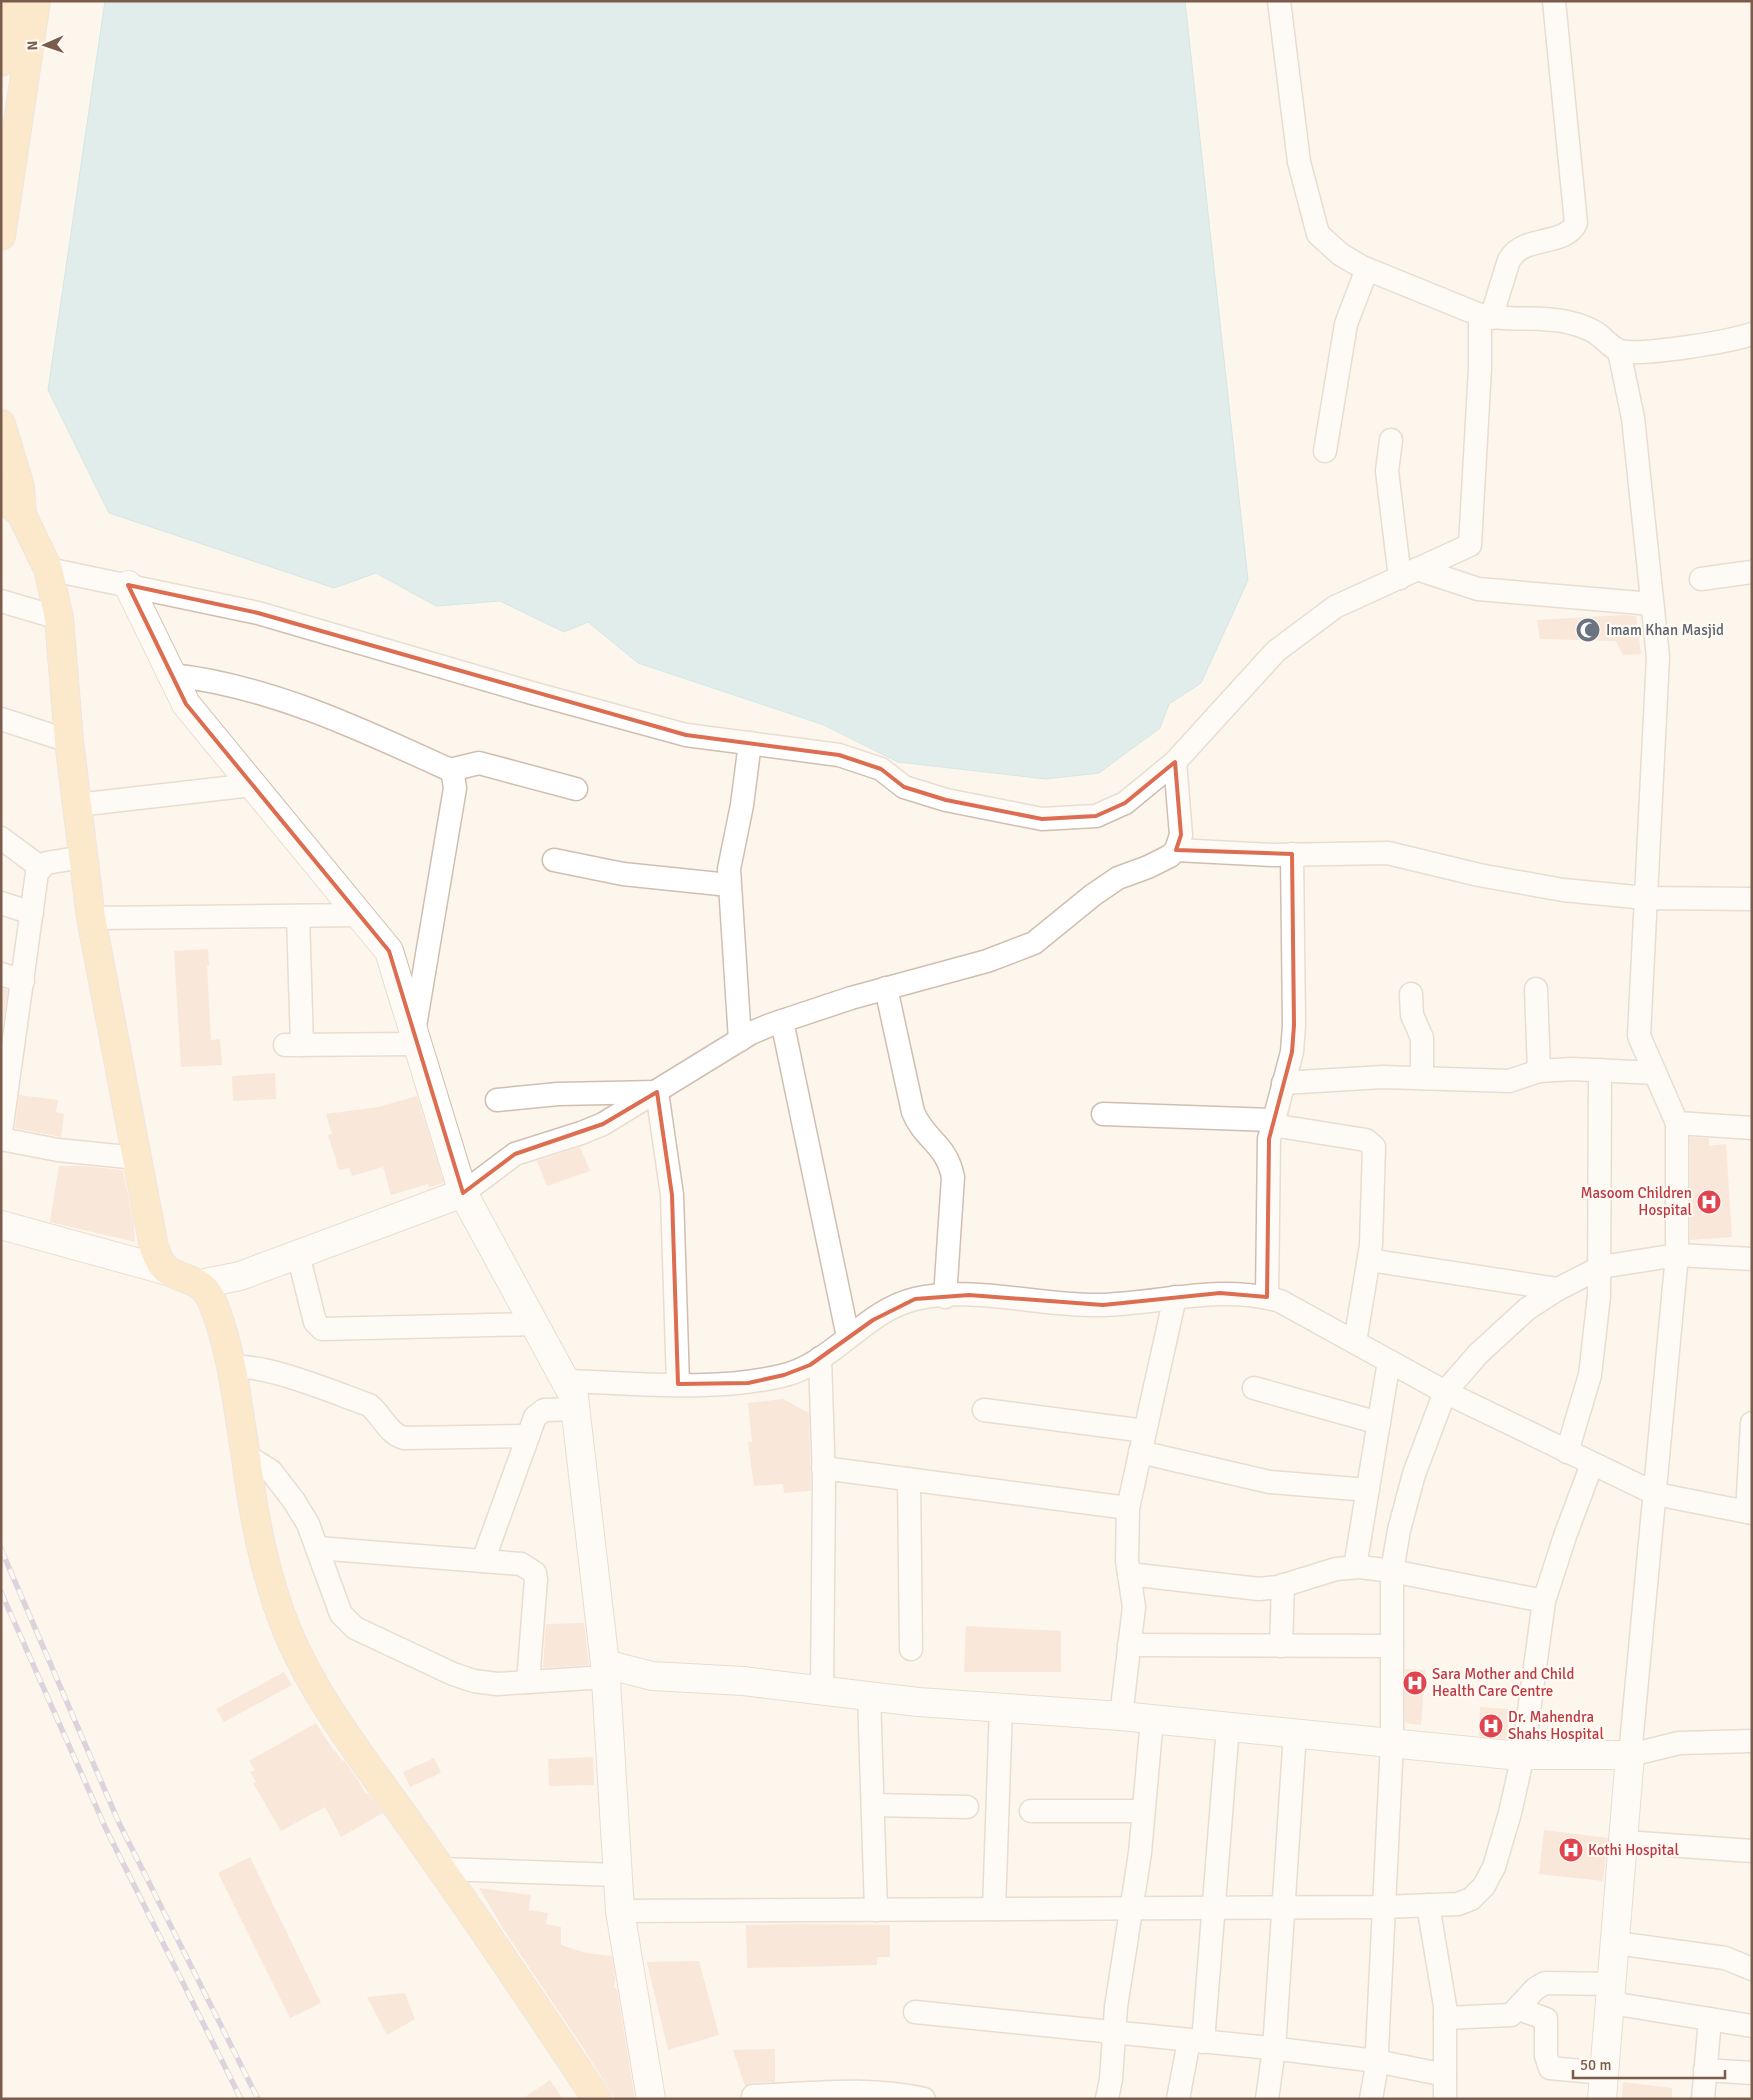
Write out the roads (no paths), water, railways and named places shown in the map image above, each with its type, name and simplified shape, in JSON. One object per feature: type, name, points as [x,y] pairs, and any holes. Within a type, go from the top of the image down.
[{"type":"main road","points":[[1,62],[10,1]]},
{"type":"main road","points":[[1,236],[36,1]]},
{"type":"main road","points":[[1,424],[20,487],[12,512]]},
{"type":"main road","points":[[1,494],[48,569],[59,618],[69,741],[91,918],[154,1246],[158,1258],[168,1271],[200,1284],[213,1301],[233,1367],[252,1504],[266,1565],[288,1633],[325,1704],[507,1962],[597,2099]]},
{"type":"street","points":[[1279,1],[1299,162],[1318,234],[1340,254],[1367,269],[1486,316],[1545,319],[1571,323],[1597,334],[1619,351],[1637,352],[1730,342],[1752,334]]},
{"type":"street","points":[[48,569],[258,613],[532,693],[686,734],[839,755],[881,769],[904,787],[938,798],[1042,819],[1096,816],[1124,804],[1175,762],[1276,651],[1335,608],[1470,545],[1480,368],[1486,316],[1514,252],[1522,246],[1565,234],[1573,230],[1576,223],[1554,1]]},
{"type":"street","points":[[1325,451],[1346,324],[1367,269]]},
{"type":"street","points":[[1519,2009],[1546,2019],[1546,2056],[1550,2068],[1603,2086],[1625,1842],[1630,1755],[1677,1255],[1677,1123],[1639,1036],[1658,657],[1633,418],[1619,351]]},
{"type":"street","points":[[1391,440],[1387,471],[1408,573]]},
{"type":"street","points":[[1701,579],[1752,572]]},
{"type":"street","points":[[1408,573],[1478,589],[1652,604]]},
{"type":"street","points":[[128,586],[186,704],[389,951],[463,1193],[574,1397],[606,1671],[620,1911],[651,2099]]},
{"type":"street","points":[[1,601],[59,618]]},
{"type":"street","points":[[172,675],[206,679],[279,698],[381,739],[450,770],[453,775],[455,788],[415,1040]]},
{"type":"street","points":[[1,719],[69,741]]},
{"type":"street","points":[[740,1040],[729,885],[732,852],[742,805],[750,743]]},
{"type":"street","points":[[200,1284],[240,1276],[463,1193],[515,1154],[595,1127],[657,1092],[751,1033],[782,1021],[886,988],[987,961],[1034,943],[1093,895],[1118,878],[1148,868],[1170,856],[1176,850],[1181,836],[1175,762]]},
{"type":"street","points":[[450,770],[479,763],[576,789]]},
{"type":"street","points":[[77,806],[252,785]]},
{"type":"street","points":[[1,838],[40,867]]},
{"type":"street","points":[[1176,850],[1225,854],[1388,853],[1479,875],[1563,890],[1646,898],[1752,899]]},
{"type":"street","points":[[1266,1297],[1268,1162],[1273,1123],[1292,1052],[1294,1025],[1292,854]]},
{"type":"street","points":[[1,1132],[8,1040],[23,981],[37,873],[40,867],[46,863],[84,856]]},
{"type":"street","points":[[554,860],[623,874],[729,885]]},
{"type":"street","points":[[1,903],[32,913]]},
{"type":"street","points":[[91,918],[359,915]]},
{"type":"street","points":[[298,916],[293,1045],[415,1040]]},
{"type":"street","points":[[1,974],[23,981]]},
{"type":"street","points":[[886,988],[913,1112],[918,1124],[943,1150],[950,1162],[953,1177],[945,1297]]},
{"type":"street","points":[[1536,989],[1540,1071]]},
{"type":"street","points":[[1411,994],[1412,1014],[1422,1038],[1422,1078]]},
{"type":"street","points":[[782,1021],[848,1337]]},
{"type":"street","points":[[1284,1082],[1366,1078],[1509,1081],[1540,1071],[1572,1069],[1655,1073]]},
{"type":"street","points":[[1567,1452],[1590,1375],[1601,1267],[1600,1070]]},
{"type":"street","points":[[497,1100],[558,1094],[657,1092]]},
{"type":"street","points":[[657,1092],[672,1196],[678,1384]]},
{"type":"street","points":[[1103,1114],[1273,1123],[1370,1142],[1374,1147],[1371,1245],[1355,1342]]},
{"type":"street","points":[[1677,1123],[1752,1128]]},
{"type":"street","points":[[1,1139],[58,1150],[137,1158]]},
{"type":"street","points":[[1,1225],[168,1271]]},
{"type":"street","points":[[298,1254],[315,1322],[322,1329],[535,1324]]},
{"type":"street","points":[[1371,2099],[1376,2062],[1392,1743],[1392,1571],[1406,1500],[1445,1392],[1507,1327],[1558,1289],[1601,1267],[1677,1255],[1752,1259]]},
{"type":"street","points":[[1369,1260],[1558,1289]]},
{"type":"street","points":[[566,1381],[678,1384],[748,1383],[784,1376],[820,1358],[848,1337],[897,1306],[915,1299],[969,1295],[1103,1305],[1220,1293],[1266,1297],[1280,1301],[1445,1392],[1656,1494],[1749,1512],[1752,1423]]},
{"type":"street","points":[[1122,1716],[1134,1607],[1129,1574],[1128,1508],[1175,1297]]},
{"type":"street","points":[[820,1358],[824,1468],[822,1690]]},
{"type":"street","points":[[1355,1567],[1389,1361]]},
{"type":"street","points":[[233,1367],[243,1366],[265,1371],[369,1405],[378,1412],[392,1432],[404,1438],[528,1436]]},
{"type":"street","points":[[1254,1388],[1379,1423]]},
{"type":"street","points":[[483,1561],[528,1436],[539,1412],[544,1410],[576,1410]]},
{"type":"street","points":[[984,1410],[1143,1442],[1270,1482],[1368,1490]]},
{"type":"street","points":[[245,1455],[272,1471],[308,1524],[341,1614],[355,1628],[453,1674],[474,1681],[497,1684],[528,1682],[606,1671],[652,1676],[743,1681],[870,1696],[1001,1708],[1122,1716],[1523,1755],[1630,1755],[1679,1743],[1752,1742]]},
{"type":"street","points":[[620,1911],[1384,1907],[1458,1904],[1471,1899],[1484,1886],[1494,1867],[1507,1822],[1523,1755],[1544,1602],[1565,1536],[1592,1464]]},
{"type":"street","points":[[824,1468],[1128,1508]]},
{"type":"street","points":[[909,1479],[911,1649]]},
{"type":"street","points":[[317,1548],[521,1564],[535,1572],[528,1682]]},
{"type":"street","points":[[1129,1574],[1259,1589],[1283,1586],[1336,1569],[1355,1567],[1392,1571],[1544,1602]]},
{"type":"street","points":[[1281,1646],[1283,1586]]},
{"type":"street","points":[[1130,1645],[1392,1646]]},
{"type":"street","points":[[870,1696],[876,1910]]},
{"type":"street","points":[[994,1909],[1001,1708]]},
{"type":"street","points":[[1107,2099],[1111,2079],[1114,2032],[1132,1907],[1152,1719]]},
{"type":"street","points":[[1178,2099],[1196,2041],[1215,1907],[1228,1726]]},
{"type":"street","points":[[1267,2099],[1274,2049],[1285,1907],[1295,1733]]},
{"type":"street","points":[[873,1805],[967,1807]]},
{"type":"street","points":[[1032,1811],[1143,1811]]},
{"type":"street","points":[[1625,1842],[1752,1851]]},
{"type":"street","points":[[441,1869],[617,1875]]},
{"type":"street","points":[[1428,1905],[1443,1989],[1445,2099]]},
{"type":"street","points":[[1616,1943],[1725,1958],[1752,1969]]},
{"type":"street","points":[[1445,2018],[1511,2015],[1519,2009],[1535,1989],[1545,1983],[1611,1994],[1710,2019],[1752,2026]]},
{"type":"street","points":[[915,2012],[1274,2049],[1376,2062],[1445,2075]]},
{"type":"street","points":[[1703,2099],[1710,2019]]},
{"type":"street","points":[[1705,2070],[1752,2073]]},
{"type":"street","points":[[753,2096],[873,2091],[896,2092],[924,2099]]},
{"type":"water","points":[[105,1],[1185,1],[1248,580],[1201,683],[1169,704],[1160,728],[1099,773],[1046,779],[898,762],[824,725],[638,663],[588,622],[564,632],[500,601],[436,606],[376,573],[334,588],[109,513],[48,390]]},
{"type":"railway","points":[[1,1549],[119,1823],[258,2099]]},
{"type":"railway","points":[[1,1592],[106,1829],[241,2099]]},
{"type":"place","name":"Imam Khan Masjid","points":[[1588,630]]},
{"type":"place","name":"Masoom Children Hospital","points":[[1709,1202]]},
{"type":"place","name":"Sara Mother and Child Health Care Centre","points":[[1415,1683]]},
{"type":"place","name":"Dr. Mahendra Shahs Hospital","points":[[1491,1726]]},
{"type":"place","name":"Kothi Hospital","points":[[1571,1850]]}]
